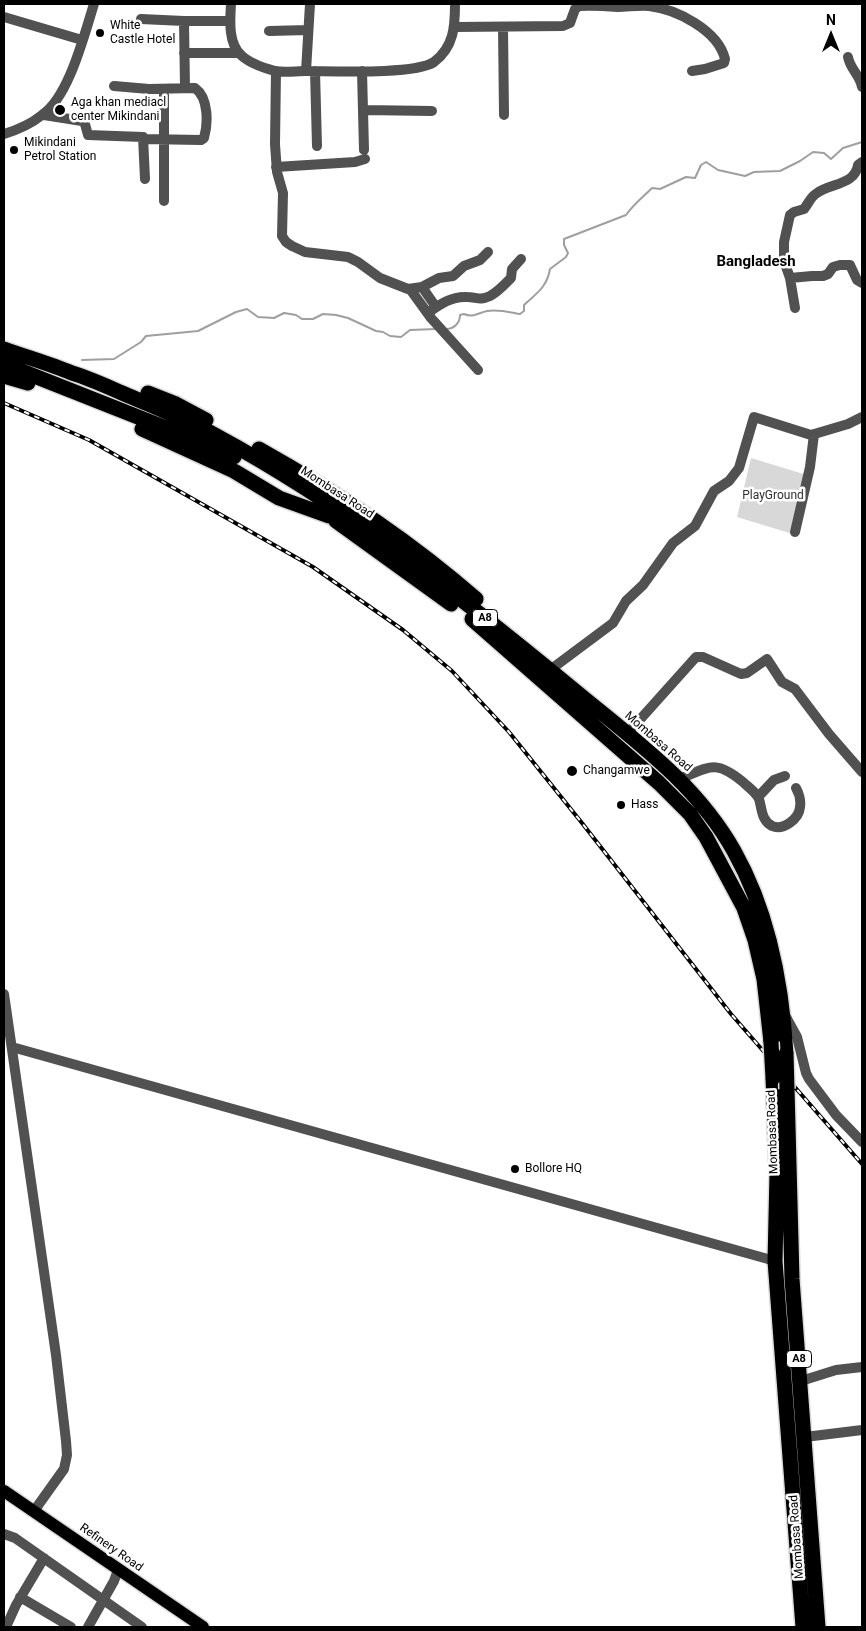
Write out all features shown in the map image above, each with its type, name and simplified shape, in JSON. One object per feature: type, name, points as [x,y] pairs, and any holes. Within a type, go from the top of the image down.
[{"type":"highway","points":[[4,338],[176,404],[304,474],[412,546],[450,576],[500,620],[530,654]]},
{"type":"highway","name":"Mombasa Road","points":[[4,349],[75,373],[213,434],[259,460],[387,543],[478,611],[628,734],[679,779],[702,802],[733,850],[750,884],[766,926],[784,1014],[792,1279],[818,1627]]},
{"type":"highway","name":"Mombasa Road","points":[[4,364],[224,451],[329,516],[470,618],[659,782],[690,814],[706,837],[744,908],[755,940],[764,979],[771,1042],[777,1174],[775,1261],[803,1627]]},
{"type":"highway","points":[[4,376],[122,420],[234,471],[279,498],[329,516]]},
{"type":"main road","name":"Refinery Road","points":[[4,1491],[203,1627]]},
{"type":"street","points":[[4,134],[17,130],[44,115],[65,88],[94,4]]},
{"type":"street","points":[[231,4],[230,21],[232,36],[239,53]]},
{"type":"street","points":[[310,4],[308,30],[317,146]]},
{"type":"street","points":[[184,53],[239,53],[256,64],[276,71],[404,70],[428,65],[435,61],[449,46],[455,27],[455,4]]},
{"type":"street","points":[[455,27],[563,26],[570,23],[575,9],[579,6],[654,6],[682,15],[694,22],[707,32],[723,52],[724,63],[692,71]]},
{"type":"street","points":[[4,17],[82,40]]},
{"type":"street","points":[[141,19],[184,22],[230,21]]},
{"type":"street","points":[[184,22],[185,88]]},
{"type":"street","points":[[503,27],[504,115]]},
{"type":"street","points":[[269,31],[308,30]]},
{"type":"street","points":[[848,57],[849,65],[860,80],[862,87]]},
{"type":"street","points":[[276,71],[276,167],[283,193],[282,236],[286,242],[306,252],[348,257],[380,278],[403,289],[422,287],[437,279],[453,276],[464,266],[480,260],[488,252]]},
{"type":"street","points":[[276,167],[355,162],[364,155],[362,71]]},
{"type":"street","points":[[114,86],[198,90],[204,102],[206,112],[204,138],[200,140],[144,140]]},
{"type":"street","points":[[164,89],[164,201]]},
{"type":"street","points":[[363,110],[432,112]]},
{"type":"street","points":[[44,115],[82,121],[85,124],[88,135],[141,136],[144,140],[145,179]]},
{"type":"street","points":[[795,308],[784,256],[785,237],[790,215],[804,209],[817,192],[852,177],[858,165],[862,162]]},
{"type":"street","points":[[432,313],[442,302],[455,297],[476,299],[490,296],[512,278],[512,269],[522,259]]},
{"type":"street","points":[[790,278],[823,276],[828,274],[833,267],[847,264],[850,265],[857,280],[862,283]]},
{"type":"street","points":[[422,287],[432,313]]},
{"type":"street","points":[[410,289],[432,313],[449,339],[478,370]]},
{"type":"street","points":[[550,670],[613,623],[626,601],[643,585],[673,543],[695,526],[714,492],[729,481],[739,468],[754,417],[764,418],[809,434],[814,434],[862,417]]},
{"type":"street","points":[[795,532],[810,467],[814,434]]},
{"type":"street","points":[[628,734],[696,657],[702,657],[741,674],[747,673],[766,659],[782,682],[795,689],[862,772]]},
{"type":"street","points":[[679,779],[709,768],[718,767],[732,774],[758,797],[763,817],[772,826],[778,827],[786,826],[798,813],[800,804],[796,788]]},
{"type":"street","points":[[758,797],[774,780],[785,776]]},
{"type":"street","points":[[4,994],[56,1355],[67,1455],[64,1469],[34,1511]]},
{"type":"street","points":[[784,1014],[797,1037],[805,1071],[809,1079],[836,1115],[862,1142]]},
{"type":"street","points":[[12,1048],[775,1261]]},
{"type":"street","points":[[801,1381],[836,1370],[862,1367]]},
{"type":"street","points":[[805,1437],[862,1430]]},
{"type":"street","points":[[4,1534],[15,1538],[142,1627]]},
{"type":"street","points":[[6,1627],[20,1597],[44,1558]]},
{"type":"street","points":[[88,1627],[114,1581],[118,1570]]},
{"type":"street","points":[[20,1597],[72,1627]]},
{"type":"green space","name":"PlayGround","points":[[751,458],[810,476],[796,535],[737,517]]},
{"type":"waterway","points":[[446,329],[456,325],[460,315],[464,314],[473,315],[495,310],[520,314],[524,311],[524,305],[544,285],[550,269],[566,257],[568,253],[564,245],[564,239],[626,215],[652,188],[660,189],[686,177],[695,178],[701,165],[706,162],[718,170],[745,176],[754,172],[780,171],[813,152],[824,153],[831,159],[843,148],[862,142]]},
{"type":"waterway","points":[[82,360],[114,359],[141,342],[146,336],[198,331],[236,312],[247,309],[258,317],[274,318],[284,313],[296,315],[302,319],[313,319],[323,314],[336,315],[348,318],[390,336],[401,337],[410,330],[436,329]]},
{"type":"railway","points":[[4,403],[89,440],[313,567],[403,630],[452,671],[509,732],[731,1014],[862,1164]]},
{"type":"place","name":"White Castle Hotel","points":[[100,33]]},
{"type":"place","name":"Aga khan mediacl center Mikindani","points":[[60,110]]},
{"type":"place","name":"Mikindani Petrol Station","points":[[14,150]]},
{"type":"place","name":"Changamwe","points":[[572,771]]},
{"type":"place","name":"Hass","points":[[621,805]]},
{"type":"place","name":"Bollore HQ","points":[[515,1169]]},
{"type":"district","name":"Bangladesh","points":[[756,262]]}]
